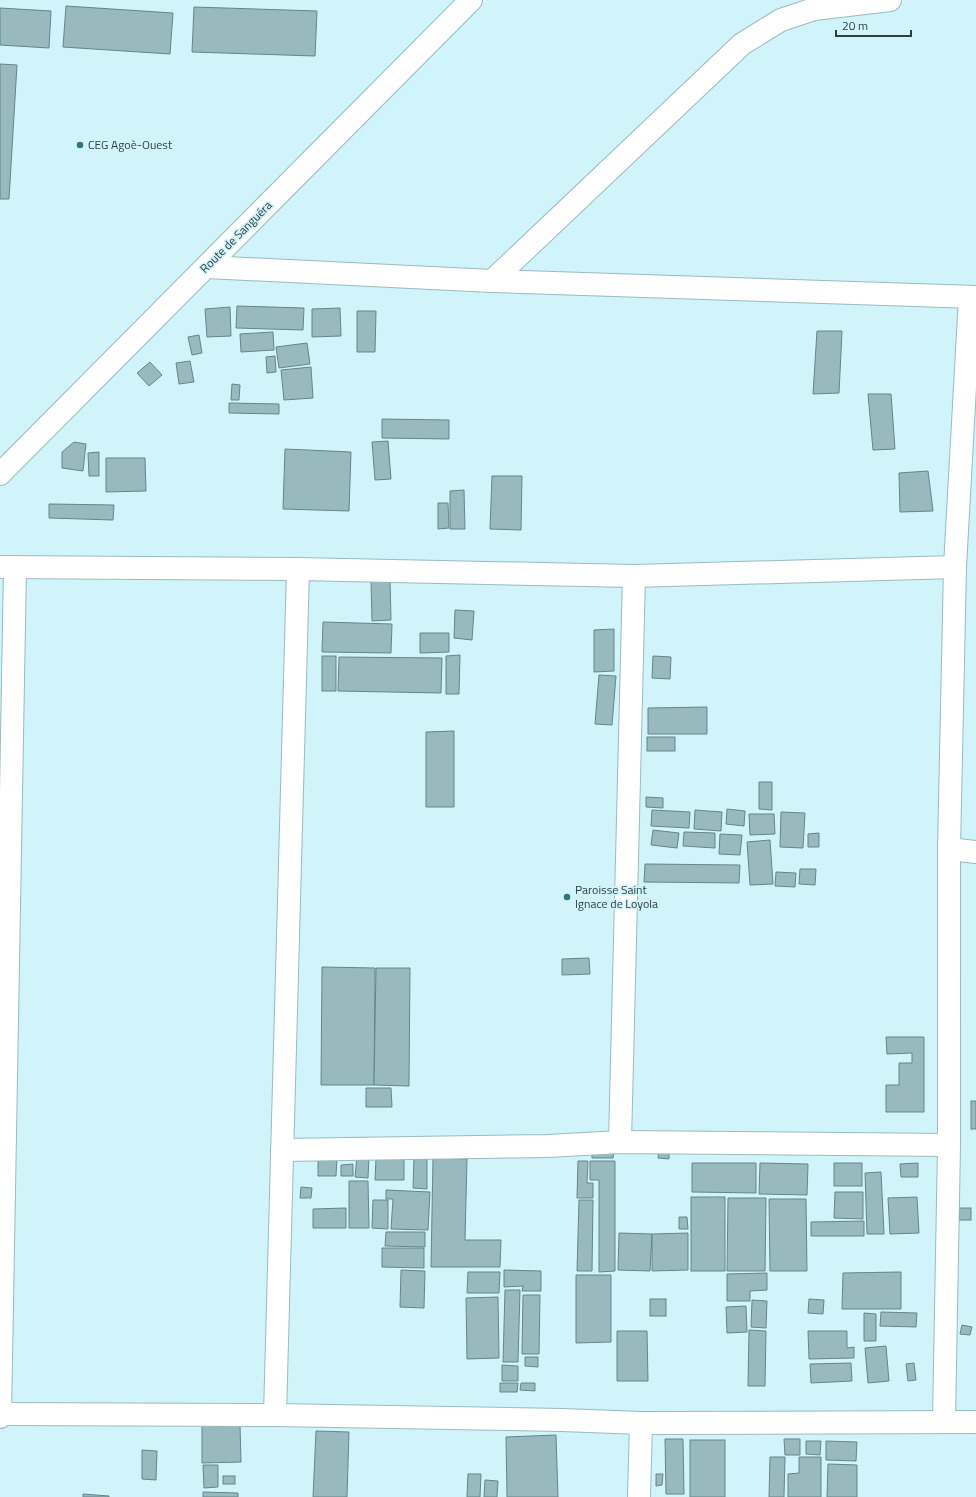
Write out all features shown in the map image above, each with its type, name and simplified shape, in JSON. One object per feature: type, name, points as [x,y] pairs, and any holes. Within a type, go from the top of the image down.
[{"type":"street","name":"Route de Sanguéra","points":[[0,474],[471,0]]},
{"type":"street","points":[[492,281],[742,44],[781,20],[814,9],[890,0]]},
{"type":"street","points":[[207,267],[492,281],[973,297],[954,567],[949,849],[949,1145],[944,1421]]},
{"type":"street","points":[[0,1418],[8,567],[298,569],[634,576],[954,567]]},
{"type":"street","points":[[275,1415],[298,569]]},
{"type":"street","points":[[620,1142],[634,576]]},
{"type":"street","points":[[949,849],[976,852]]},
{"type":"street","points":[[282,1150],[548,1146],[620,1142],[949,1145]]},
{"type":"street","points":[[0,1414],[275,1415],[562,1420],[641,1423],[976,1422]]},
{"type":"street","points":[[639,1497],[641,1423]]},
{"type":"building","points":[[66,6],[173,13],[170,54],[63,47]]},
{"type":"building","points":[[194,7],[317,11],[315,56],[192,52]]},
{"type":"building","points":[[0,8],[51,11],[49,48],[0,45]]},
{"type":"building","points":[[0,64],[17,65],[9,199],[0,199]]},
{"type":"building","points":[[237,306],[304,308],[303,330],[236,328]]},
{"type":"building","points":[[230,307],[231,336],[207,337],[205,309]]},
{"type":"building","points":[[340,308],[341,336],[312,337],[312,309]]},
{"type":"building","points":[[357,311],[376,311],[375,352],[357,352]]},
{"type":"building","points":[[817,331],[842,331],[839,393],[813,394]]},
{"type":"building","points":[[273,332],[274,350],[241,352],[240,334]]},
{"type":"building","points":[[199,335],[202,353],[192,355],[188,337]]},
{"type":"building","points":[[307,343],[310,364],[279,368],[276,347]]},
{"type":"building","points":[[275,356],[276,372],[267,373],[266,357]]},
{"type":"building","points":[[190,361],[194,382],[179,384],[176,363]]},
{"type":"building","points":[[150,362],[162,375],[149,386],[137,373]]},
{"type":"building","points":[[311,367],[313,398],[284,400],[281,370]]},
{"type":"building","points":[[232,384],[240,385],[239,400],[231,400]]},
{"type":"building","points":[[868,394],[891,394],[895,449],[873,450]]},
{"type":"building","points":[[229,403],[279,404],[279,414],[229,413]]},
{"type":"building","points":[[382,419],[449,420],[449,439],[382,438]]},
{"type":"building","points":[[388,441],[391,479],[375,480],[372,442]]},
{"type":"building","points":[[74,442],[86,444],[83,471],[62,468],[62,452]]},
{"type":"building","points":[[285,449],[351,452],[349,511],[283,509]]},
{"type":"building","points":[[99,452],[99,476],[89,476],[88,453]]},
{"type":"building","points":[[106,458],[145,458],[146,491],[106,492]]},
{"type":"building","points":[[928,471],[933,511],[900,512],[899,473]]},
{"type":"building","points":[[492,476],[522,476],[521,530],[490,529]]},
{"type":"building","points":[[464,490],[465,529],[450,529],[450,491]]},
{"type":"building","points":[[438,503],[448,503],[449,528],[438,529]]},
{"type":"building","points":[[49,504],[114,505],[113,520],[49,518]]},
{"type":"building","points":[[371,580],[390,580],[391,620],[372,621]]},
{"type":"building","points":[[455,610],[474,611],[472,640],[454,638]]},
{"type":"building","points":[[323,622],[392,624],[391,653],[322,652]]},
{"type":"building","points":[[614,629],[614,671],[594,672],[594,630]]},
{"type":"building","points":[[420,633],[449,633],[449,652],[420,653]]},
{"type":"building","points":[[460,655],[459,694],[446,694],[446,656]]},
{"type":"building","points":[[322,656],[336,656],[336,691],[322,691]]},
{"type":"building","points":[[653,656],[671,657],[670,679],[652,678]]},
{"type":"building","points":[[339,657],[442,658],[441,693],[338,691]]},
{"type":"building","points":[[599,675],[616,676],[612,725],[595,724]]},
{"type":"building","points":[[707,707],[707,734],[648,734],[648,708]]},
{"type":"building","points":[[454,731],[454,807],[426,807],[426,732]]},
{"type":"building","points":[[647,737],[675,737],[675,751],[647,751]]},
{"type":"building","points":[[759,782],[772,782],[772,810],[759,809]]},
{"type":"building","points":[[646,797],[663,798],[663,808],[646,807]]},
{"type":"building","points":[[727,809],[745,811],[744,826],[726,824]]},
{"type":"building","points":[[652,810],[690,812],[689,828],[651,826]]},
{"type":"building","points":[[695,810],[722,812],[721,831],[694,829]]},
{"type":"building","points":[[781,812],[805,813],[803,848],[780,847]]},
{"type":"building","points":[[749,814],[774,814],[775,834],[750,835]]},
{"type":"building","points":[[653,830],[679,833],[677,848],[651,845]]},
{"type":"building","points":[[684,832],[715,833],[715,848],[683,846]]},
{"type":"building","points":[[819,833],[819,847],[808,847],[808,834]]},
{"type":"building","points":[[720,834],[742,835],[740,855],[719,854]]},
{"type":"building","points":[[770,840],[773,884],[750,885],[747,842]]},
{"type":"building","points":[[645,864],[740,865],[739,883],[644,882]]},
{"type":"building","points":[[800,869],[816,869],[815,885],[799,884]]},
{"type":"building","points":[[776,872],[796,873],[795,887],[775,886]]},
{"type":"building","points":[[589,958],[590,974],[562,975],[562,959]]},
{"type":"building","points":[[322,967],[375,968],[374,1085],[321,1085]]},
{"type":"building","points":[[376,968],[410,968],[409,1086],[374,1085]]},
{"type":"building","points":[[886,1037],[924,1037],[924,1112],[886,1112],[886,1085],[899,1085],[899,1063],[912,1063],[912,1053],[887,1054]]},
{"type":"building","points":[[366,1088],[391,1088],[392,1107],[366,1107]]},
{"type":"building","points":[[971,1101],[976,1101],[976,1129],[971,1129]]},
{"type":"building","points":[[659,1147],[669,1148],[669,1159],[658,1158]]},
{"type":"building","points":[[592,1152],[614,1152],[613,1158],[592,1158]]},
{"type":"building","points":[[318,1156],[337,1157],[336,1176],[318,1176]]},
{"type":"building","points":[[357,1156],[369,1157],[368,1178],[355,1177]]},
{"type":"building","points":[[414,1157],[427,1158],[427,1189],[413,1188]]},
{"type":"building","points":[[376,1158],[404,1158],[404,1180],[375,1180]]},
{"type":"building","points":[[433,1158],[467,1159],[465,1240],[501,1240],[500,1267],[431,1267]]},
{"type":"building","points":[[578,1161],[588,1161],[587,1183],[593,1183],[593,1198],[577,1198]]},
{"type":"building","points":[[590,1161],[615,1161],[615,1271],[599,1272],[599,1180],[590,1180]]},
{"type":"building","points":[[692,1163],[756,1163],[756,1193],[692,1192]]},
{"type":"building","points":[[760,1163],[808,1164],[807,1195],[759,1194]]},
{"type":"building","points":[[834,1163],[862,1163],[862,1186],[834,1186]]},
{"type":"building","points":[[918,1163],[918,1177],[901,1177],[900,1164]]},
{"type":"building","points":[[353,1164],[353,1176],[341,1176],[341,1165]]},
{"type":"building","points":[[881,1172],[884,1234],[867,1234],[865,1173]]},
{"type":"building","points":[[349,1181],[368,1181],[369,1228],[349,1228]]},
{"type":"building","points":[[301,1187],[312,1188],[311,1198],[300,1198]]},
{"type":"building","points":[[386,1190],[430,1192],[428,1230],[391,1229],[393,1199],[386,1199]]},
{"type":"building","points":[[835,1192],[863,1192],[863,1219],[834,1218]]},
{"type":"building","points":[[691,1197],[725,1197],[725,1271],[691,1271]]},
{"type":"building","points":[[917,1197],[919,1233],[890,1234],[888,1198]]},
{"type":"building","points":[[728,1198],[766,1198],[765,1271],[727,1271]]},
{"type":"building","points":[[769,1199],[806,1199],[807,1271],[770,1271]]},
{"type":"building","points":[[373,1200],[388,1200],[388,1229],[372,1228]]},
{"type":"building","points":[[579,1200],[593,1200],[592,1271],[577,1271]]},
{"type":"building","points":[[346,1208],[346,1228],[313,1228],[313,1209]]},
{"type":"building","points":[[959,1208],[971,1208],[971,1220],[959,1220]]},
{"type":"building","points":[[679,1217],[687,1217],[688,1229],[679,1229]]},
{"type":"building","points":[[864,1221],[864,1236],[811,1236],[811,1222]]},
{"type":"building","points":[[386,1232],[425,1232],[425,1247],[385,1246]]},
{"type":"building","points":[[619,1233],[652,1234],[650,1271],[618,1270]]},
{"type":"building","points":[[688,1233],[688,1270],[652,1271],[652,1234]]},
{"type":"building","points":[[382,1248],[424,1248],[424,1268],[382,1267]]},
{"type":"building","points":[[401,1270],[425,1271],[424,1308],[400,1307]]},
{"type":"building","points":[[504,1270],[541,1271],[541,1291],[522,1291],[523,1286],[504,1287]]},
{"type":"building","points":[[468,1272],[500,1272],[499,1293],[467,1293]]},
{"type":"building","points":[[901,1272],[901,1309],[842,1309],[843,1273]]},
{"type":"building","points":[[767,1273],[767,1290],[750,1291],[750,1301],[727,1301],[727,1274]]},
{"type":"building","points":[[576,1275],[611,1275],[611,1342],[576,1343]]},
{"type":"building","points":[[505,1290],[520,1290],[518,1362],[503,1362]]},
{"type":"building","points":[[523,1295],[540,1295],[539,1354],[522,1354]]},
{"type":"building","points":[[498,1297],[499,1358],[467,1359],[466,1298]]},
{"type":"building","points":[[650,1299],[666,1299],[666,1316],[650,1316]]},
{"type":"building","points":[[809,1299],[824,1300],[823,1314],[808,1313]]},
{"type":"building","points":[[752,1300],[767,1301],[766,1328],[751,1327]]},
{"type":"building","points":[[746,1306],[747,1332],[727,1333],[726,1307]]},
{"type":"building","points":[[881,1312],[917,1313],[916,1327],[880,1326]]},
{"type":"building","points":[[864,1313],[876,1314],[876,1341],[864,1341]]},
{"type":"building","points":[[962,1325],[972,1327],[970,1335],[960,1334]]},
{"type":"building","points":[[749,1330],[766,1331],[765,1386],[748,1386]]},
{"type":"building","points":[[617,1331],[647,1331],[648,1381],[617,1381]]},
{"type":"building","points":[[808,1331],[847,1331],[847,1348],[854,1347],[854,1358],[809,1359]]},
{"type":"building","points":[[886,1346],[889,1381],[868,1383],[865,1348]]},
{"type":"building","points":[[525,1357],[538,1357],[538,1367],[525,1366]]},
{"type":"building","points":[[851,1363],[852,1381],[811,1383],[810,1364]]},
{"type":"building","points":[[914,1363],[916,1380],[908,1381],[906,1364]]},
{"type":"building","points":[[502,1365],[518,1366],[518,1381],[502,1381]]},
{"type":"building","points":[[500,1383],[518,1383],[517,1392],[500,1392]]},
{"type":"building","points":[[521,1383],[535,1383],[535,1391],[520,1390]]},
{"type":"building","points":[[202,1425],[240,1425],[241,1462],[202,1463]]},
{"type":"building","points":[[316,1431],[349,1432],[347,1497],[313,1497]]},
{"type":"building","points":[[556,1435],[558,1497],[507,1497],[506,1437]]},
{"type":"building","points":[[665,1439],[683,1439],[684,1494],[666,1494]]},
{"type":"building","points":[[784,1439],[800,1439],[800,1455],[785,1455]]},
{"type":"building","points":[[690,1440],[725,1440],[725,1497],[690,1497]]},
{"type":"building","points":[[806,1441],[821,1441],[820,1455],[806,1454]]},
{"type":"building","points":[[826,1441],[857,1442],[856,1461],[826,1460]]},
{"type":"building","points":[[142,1450],[157,1451],[156,1480],[142,1479]]},
{"type":"building","points":[[770,1457],[785,1457],[784,1497],[769,1497]]},
{"type":"building","points":[[799,1457],[821,1457],[821,1497],[788,1497],[788,1474],[799,1473]]},
{"type":"building","points":[[828,1464],[857,1465],[857,1497],[827,1497]]},
{"type":"building","points":[[203,1465],[218,1465],[218,1487],[204,1488]]},
{"type":"building","points":[[468,1474],[481,1474],[480,1497],[467,1497]]},
{"type":"building","points":[[656,1474],[663,1474],[662,1485],[656,1486]]},
{"type":"building","points":[[223,1476],[235,1476],[235,1484],[223,1484]]},
{"type":"building","points":[[485,1480],[498,1481],[497,1497],[484,1497]]},
{"type":"building","points":[[203,1492],[238,1493],[238,1497],[203,1497]]},
{"type":"building","points":[[83,1494],[109,1496],[109,1497],[83,1497]]},
{"type":"place","name":"CEG Agoè-Ouest","points":[[80,145]]},
{"type":"place","name":"Paroisse Saint Ignace de Loyola","points":[[567,897]]}]
